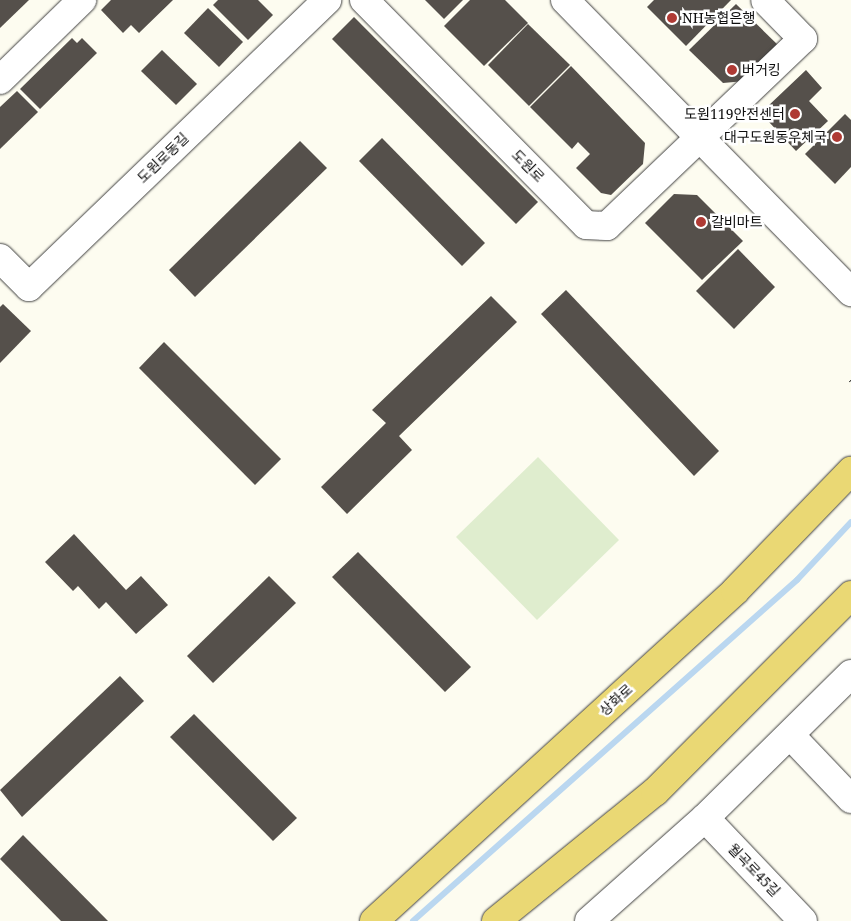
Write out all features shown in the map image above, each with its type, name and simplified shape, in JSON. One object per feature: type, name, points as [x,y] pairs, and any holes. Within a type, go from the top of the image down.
[{"type":"main road","name":"상화로","points":[[374,921],[735,591],[849,476]]},
{"type":"main road","points":[[496,921],[655,792],[851,595]]},
{"type":"street","points":[[0,80],[82,0]]},
{"type":"street","name":"도원로동길","points":[[0,258],[29,287],[327,0]]},
{"type":"street","name":"도원로","points":[[364,0],[586,225],[607,226],[803,39],[765,0]]},
{"type":"street","points":[[565,0],[701,136],[851,292]]},
{"type":"street","points":[[589,921],[705,818],[791,736],[851,674]]},
{"type":"street","points":[[791,736],[851,799]]},
{"type":"street","name":"월곡로45길","points":[[705,818],[803,921]]},
{"type":"green space","points":[[538,457],[619,540],[537,620],[456,537]]},
{"type":"building","points":[[0,0],[29,0],[0,28]]},
{"type":"building","points":[[111,0],[173,0],[139,33],[131,25],[123,33],[101,10]]},
{"type":"building","points":[[218,0],[258,0],[273,15],[248,40],[213,5]]},
{"type":"building","points":[[425,0],[463,0],[444,19]]},
{"type":"building","points":[[470,0],[505,0],[528,23],[484,66],[444,26]]},
{"type":"building","points":[[654,0],[731,0],[686,46],[647,7]]},
{"type":"building","points":[[736,4],[780,47],[745,81],[723,83],[689,50]]},
{"type":"building","points":[[208,8],[243,42],[219,67],[184,33]]},
{"type":"building","points":[[354,17],[538,202],[516,224],[332,39]]},
{"type":"building","points":[[528,24],[570,65],[529,106],[488,65]]},
{"type":"building","points":[[72,38],[77,43],[82,38],[97,53],[40,109],[20,89]]},
{"type":"building","points":[[162,50],[197,84],[176,105],[141,71]]},
{"type":"building","points":[[571,66],[645,143],[643,164],[611,195],[601,193],[576,168],[590,154],[578,142],[572,149],[530,107]]},
{"type":"building","name":"도원119안전센터","points":[[806,70],[822,88],[809,101],[828,121],[796,151],[769,122],[767,107]]},
{"type":"building","points":[[17,91],[38,112],[0,149],[0,107]]},
{"type":"building","name":"대구도원동우체국","points":[[845,114],[851,120],[851,167],[835,184],[805,154]]},
{"type":"building","points":[[382,138],[485,243],[462,266],[359,161]]},
{"type":"building","points":[[300,141],[327,168],[195,297],[169,270]]},
{"type":"building","points":[[674,194],[697,195],[743,241],[702,280],[645,223]]},
{"type":"building","points":[[738,249],[775,287],[734,329],[696,291]]},
{"type":"building","points":[[566,290],[719,451],[694,476],[541,314]]},
{"type":"building","points":[[491,296],[517,322],[399,436],[412,450],[347,514],[321,487],[386,423],[372,410]]},
{"type":"building","points":[[3,304],[31,331],[0,363],[0,307]]},
{"type":"building","points":[[164,342],[281,459],[255,485],[139,368]]},
{"type":"building","points":[[74,534],[126,590],[141,576],[168,605],[136,634],[106,602],[99,609],[78,586],[73,591],[45,562]]},
{"type":"building","points":[[358,552],[471,667],[445,692],[332,577]]},
{"type":"building","points":[[269,576],[296,603],[213,683],[187,656]]},
{"type":"building","points":[[120,676],[144,701],[22,817],[0,790]]},
{"type":"building","points":[[194,714],[297,818],[273,841],[170,737]]},
{"type":"building","points":[[23,835],[108,921],[61,921],[0,859]]},
{"type":"waterway","points":[[413,921],[797,580],[851,522]]},
{"type":"place","name":"NH농협은행","points":[[672,18]]},
{"type":"place","name":"버거킹","points":[[732,70]]},
{"type":"place","name":"도원119안전센터","points":[[795,114]]},
{"type":"place","name":"대구도원동우체국","points":[[837,137]]},
{"type":"place","name":"갈비마트","points":[[701,222]]}]
